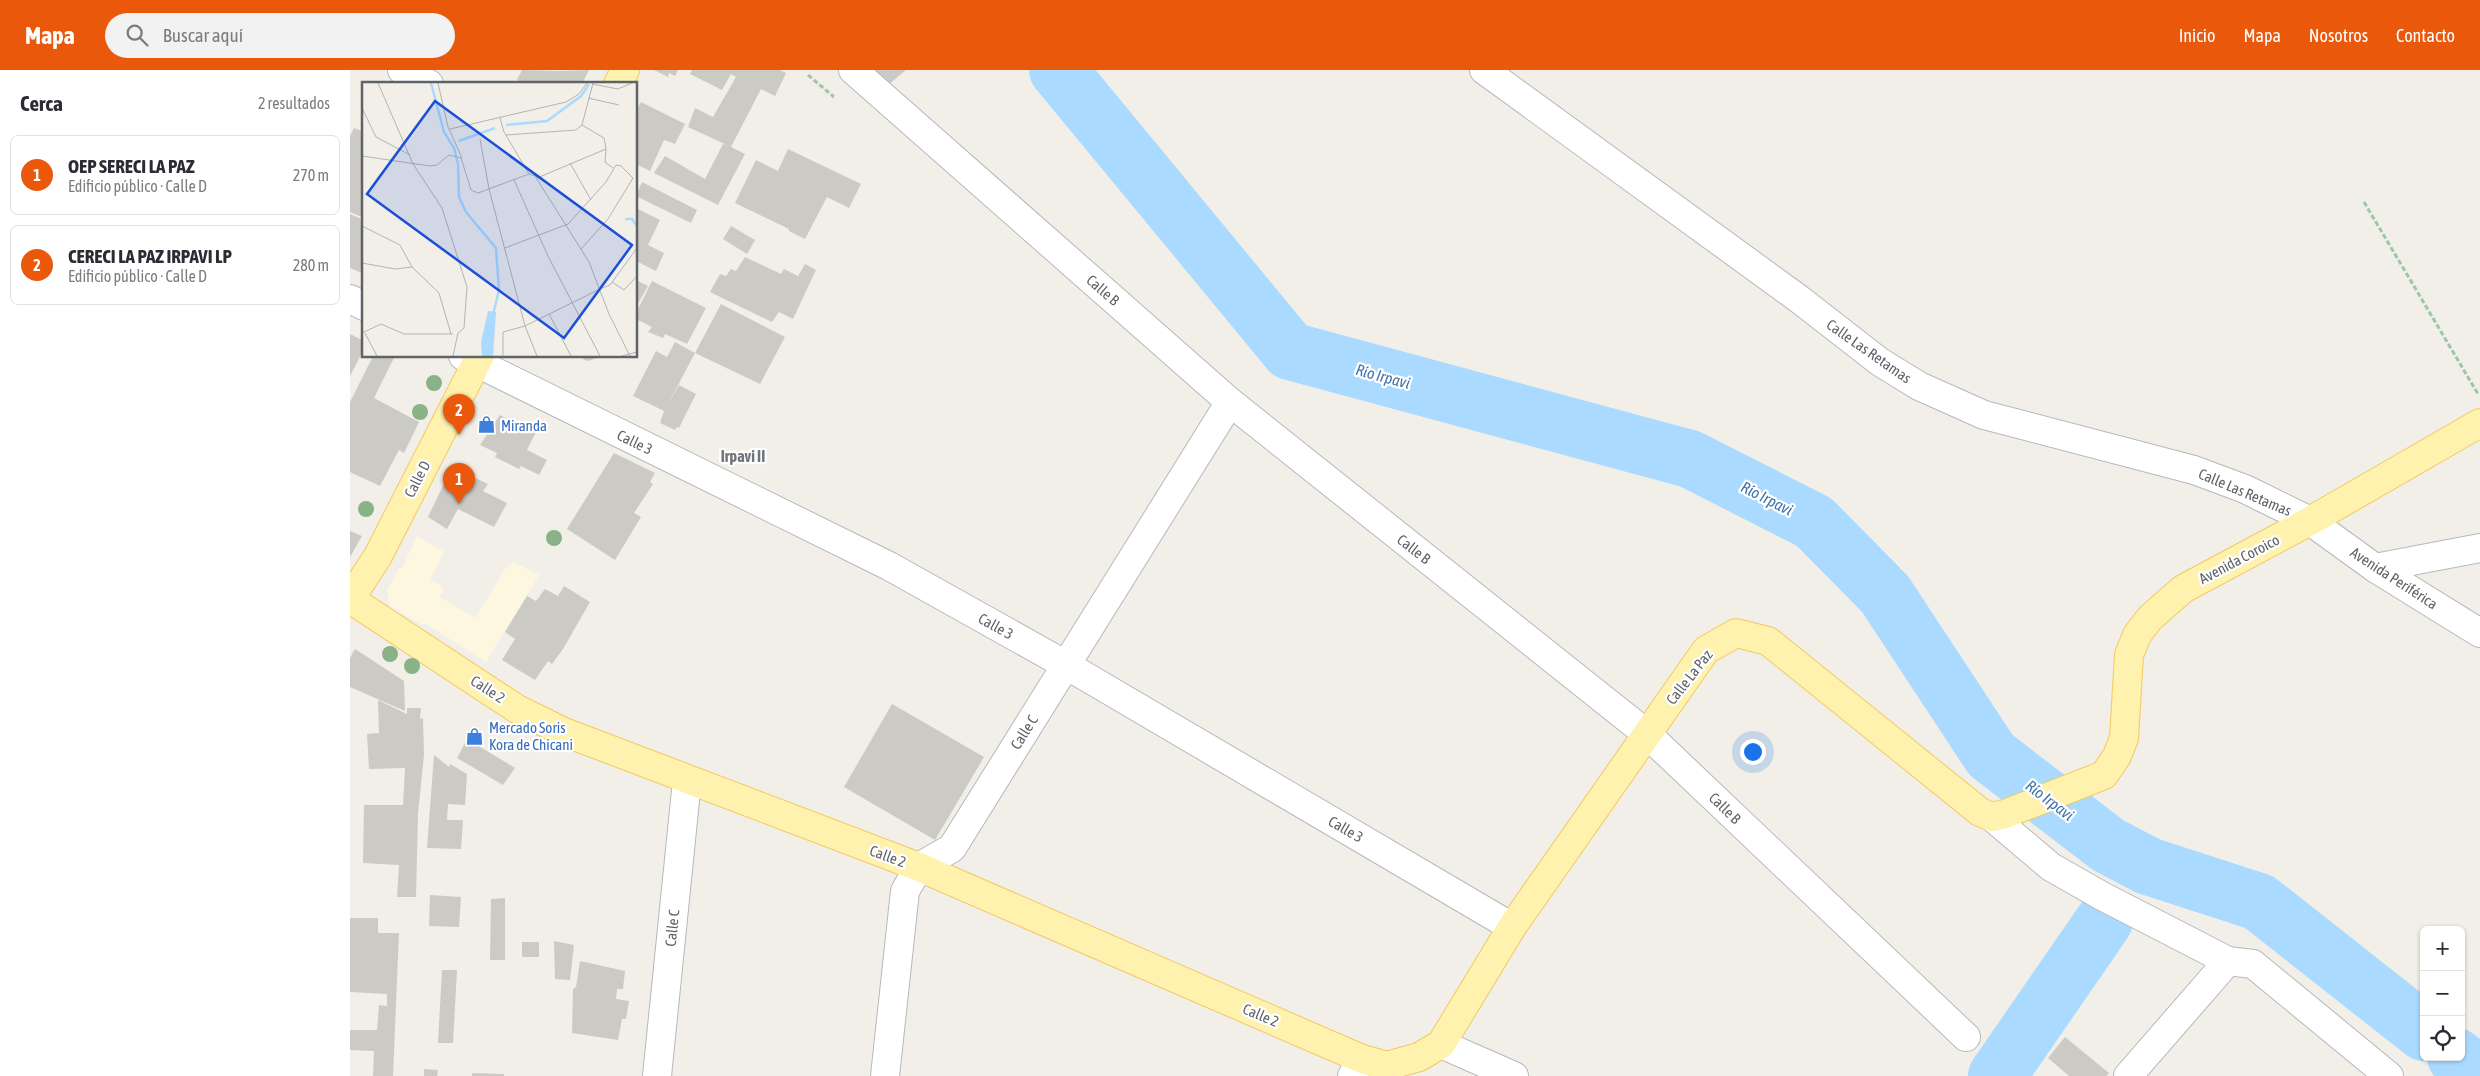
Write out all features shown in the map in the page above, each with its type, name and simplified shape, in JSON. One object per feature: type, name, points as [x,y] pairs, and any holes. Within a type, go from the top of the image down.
[{"type":"main road","points":[[619,82],[625,70]]},
{"type":"main road","name":"Calle D","points":[[350,599],[378,556],[474,359]]},
{"type":"main road","name":"Avenida Coroico","points":[[2004,813],[2104,775],[2117,756],[2124,738],[2130,655],[2138,635],[2150,618],[2183,589],[2310,521],[2480,423]]},
{"type":"main road","name":"Calle 2","points":[[350,599],[517,709],[564,732],[687,781],[919,867],[1357,1067],[1387,1066],[1419,1057],[1441,1044]]},
{"type":"main road","name":"Calle La Paz","points":[[1441,1044],[1512,926],[1706,650],[1736,633],[1768,640],[1980,812],[2004,813]]},
{"type":"street","points":[[402,70],[425,82]]},
{"type":"street","name":"Calle B","points":[[853,70],[1230,402],[1647,734],[1966,1037]]},
{"type":"street","name":"Calle Las Retamas","points":[[1484,70],[1799,300],[1880,362],[1919,386],[1984,415],[2194,470],[2245,489],[2310,521]]},
{"type":"street","points":[[350,299],[362,305]]},
{"type":"street","name":"Calle 3","points":[[474,359],[889,566],[1066,665],[1512,926]]},
{"type":"street","name":"Calle C","points":[[919,867],[952,848],[1230,402]]},
{"type":"street","name":"Avenida Periférica","points":[[2310,521],[2375,568],[2480,634]]},
{"type":"street","points":[[2375,568],[2480,548]]},
{"type":"street","name":"Calle C","points":[[657,1076],[687,781]]},
{"type":"street","points":[[2004,813],[2051,867],[2228,961],[2253,964],[2389,1076]]},
{"type":"street","points":[[885,1076],[906,891],[919,867]]},
{"type":"street","points":[[2128,1076],[2228,961]]},
{"type":"street","points":[[1441,1044],[1514,1076]]},
{"type":"path","points":[[2364,202],[2480,396]]},
{"type":"shaded area","points":[[417,536],[444,552],[430,580],[442,586],[443,590],[440,597],[475,618],[506,568],[513,562],[539,575],[486,662],[425,623],[422,625],[390,606],[387,590],[399,568],[402,569]]},
{"type":"building","points":[[522,70],[589,70],[583,82],[521,82],[517,80]]},
{"type":"building","points":[[654,70],[678,70],[675,76],[669,73],[668,77]]},
{"type":"building","points":[[692,70],[780,70],[786,73],[775,96],[761,89],[731,147],[745,154],[718,205],[654,173],[665,156],[705,179],[723,144],[727,145],[688,127],[695,108],[713,117],[736,77],[731,74],[722,90],[690,74]]},
{"type":"building","points":[[871,70],[906,70],[888,85]]},
{"type":"building","points":[[641,102],[685,124],[675,144],[664,140],[650,171],[638,165],[638,107]]},
{"type":"building","points":[[354,128],[362,131],[362,217],[350,212],[350,136]]},
{"type":"building","points":[[788,149],[861,184],[849,208],[827,197],[805,239],[789,231],[789,229],[735,203],[756,160],[778,171]]},
{"type":"building","points":[[642,182],[697,210],[691,223],[638,197]]},
{"type":"building","points":[[638,209],[660,220],[648,245],[664,253],[656,271],[638,262]]},
{"type":"building","points":[[350,214],[362,219],[362,273],[350,268]]},
{"type":"building","points":[[731,226],[755,240],[747,254],[723,239]]},
{"type":"building","points":[[745,257],[781,274],[784,269],[798,276],[805,264],[816,270],[793,319],[779,312],[772,322],[710,292],[720,274],[726,276],[731,269],[736,271]]},
{"type":"building","points":[[638,281],[648,286],[638,304]]},
{"type":"building","points":[[652,281],[706,308],[687,344],[665,334],[663,338],[648,332],[652,327],[638,320],[638,309]]},
{"type":"building","points":[[721,304],[785,337],[760,384],[695,353]]},
{"type":"building","points":[[350,334],[362,340],[362,353],[350,376]]},
{"type":"building","points":[[675,342],[695,353],[668,404],[679,385],[696,394],[679,428],[677,427],[675,430],[660,423],[664,411],[633,396],[656,351],[667,357]]},
{"type":"building","points":[[372,358],[394,358],[374,398],[419,422],[404,453],[399,450],[380,486],[350,472],[350,402]]},
{"type":"building","points":[[581,358],[598,358],[587,361]]},
{"type":"building","points":[[500,415],[513,422],[514,420],[537,430],[527,450],[547,460],[539,475],[521,466],[519,469],[495,457],[497,453],[480,445]]},
{"type":"building","points":[[614,453],[655,473],[650,482],[653,484],[634,513],[641,517],[615,560],[567,529]]},
{"type":"building","points":[[452,467],[488,484],[483,491],[507,503],[494,527],[458,509],[447,529],[428,517]]},
{"type":"building","points":[[350,531],[362,536],[350,557]]},
{"type":"building","points":[[564,586],[590,602],[563,649],[552,664],[548,661],[535,680],[502,660],[515,639],[505,632],[527,596],[536,601],[545,589],[558,596]]},
{"type":"building","points":[[355,649],[404,681],[405,711],[350,687],[350,658]]},
{"type":"building","points":[[378,700],[407,714],[407,708],[421,708],[420,719],[423,718],[424,755],[418,813],[416,897],[397,897],[399,865],[363,863],[364,805],[403,805],[405,768],[369,769],[367,734],[379,733]]},
{"type":"building","points":[[892,704],[984,757],[935,840],[844,787]]},
{"type":"building","points":[[467,739],[515,768],[503,785],[457,758]]},
{"type":"building","points":[[434,755],[449,767],[450,764],[467,774],[465,805],[448,804],[447,820],[463,820],[461,849],[427,848]]},
{"type":"building","points":[[430,895],[461,897],[459,927],[429,926]]},
{"type":"building","points":[[505,898],[505,960],[490,960],[491,899]]},
{"type":"building","points":[[350,918],[378,918],[378,933],[399,933],[393,1076],[373,1076],[374,1051],[350,1050],[350,1030],[377,1030],[379,1005],[387,1006],[387,994],[350,992]]},
{"type":"building","points":[[554,941],[574,945],[570,980],[555,979]]},
{"type":"building","points":[[522,942],[539,942],[539,957],[522,957]]},
{"type":"building","points":[[580,961],[625,971],[623,989],[617,989],[616,999],[629,1001],[626,1019],[622,1019],[618,1040],[572,1033],[573,989],[576,987]]},
{"type":"building","points":[[442,970],[457,970],[453,1043],[438,1043]]},
{"type":"building","points":[[2065,1037],[2109,1073],[2106,1076],[2069,1076],[2048,1058]]},
{"type":"building","points":[[424,1069],[438,1070],[437,1076],[424,1076]]},
{"type":"building","points":[[472,1073],[504,1074],[504,1076],[472,1076]]},
{"type":"waterway","name":"Río Irpavi","points":[[1058,70],[1290,351],[1690,459],[1814,522],[1885,594],[1991,755],[2108,845],[2148,866],[2259,902],[2420,1029]]},
{"type":"waterway","points":[[1997,1076],[2104,921]]},
{"type":"waterway","name":"Río Irpavi","points":[[2461,1061],[2480,1076]]},
{"type":"place","name":"Miranda","points":[[487,425]]},
{"type":"place","name":"CERECI LA PAZ IRPAVI LP","points":[[459,435]]},
{"type":"place","name":"OEP SERECI LA PAZ","points":[[459,504]]},
{"type":"place","name":"Mercado Soris Kora de Chicani","points":[[475,736]]},
{"type":"district","name":"Irpavi II","points":[[743,456]]}]
